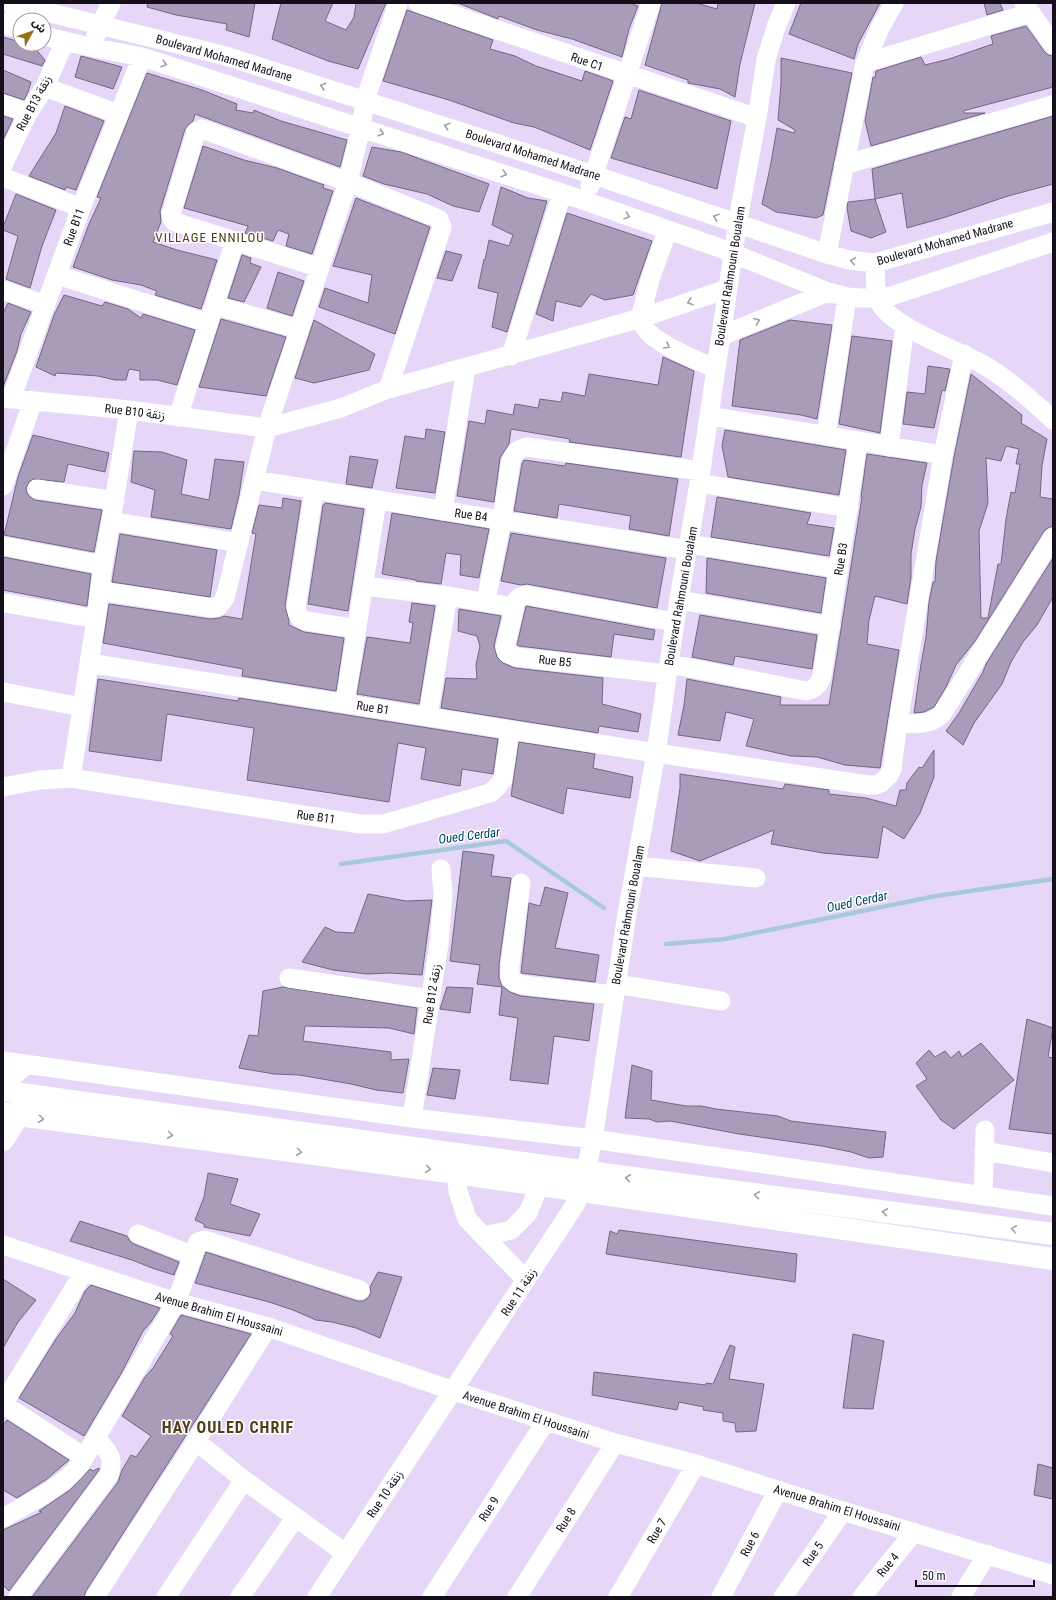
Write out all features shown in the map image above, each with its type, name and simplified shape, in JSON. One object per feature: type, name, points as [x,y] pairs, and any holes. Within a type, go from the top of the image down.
[{"type":"main road","points":[[3,1089],[32,1095],[584,1181],[1053,1259]]},
{"type":"main road","points":[[3,1140],[11,1114],[32,1095]]},
{"type":"main road","points":[[11,1114],[456,1173],[539,1186],[584,1181],[1053,1234]]},
{"type":"street","points":[[90,48],[111,3]]},
{"type":"street","points":[[100,591],[212,608],[218,607],[226,598],[267,428],[348,182],[361,127],[365,100],[398,3]]},
{"type":"street","name":"Rue C1","points":[[418,3],[626,75],[757,118]]},
{"type":"street","points":[[584,201],[651,3]]},
{"type":"street","name":"Boulevard Rahmouni Boualam","points":[[584,1181],[593,1140],[627,914],[656,753],[668,669],[689,547],[737,224],[757,118],[766,60],[776,26],[786,3]]},
{"type":"street","points":[[826,254],[865,63],[880,28],[894,3]]},
{"type":"street","points":[[11,28],[15,4]]},
{"type":"street","name":"Boulevard Mohamed Madrane","points":[[15,4],[226,56],[594,174],[737,224],[826,254],[849,260],[875,263],[1053,212]]},
{"type":"street","points":[[865,63],[1027,8],[1053,46]]},
{"type":"street","name":"Boulevard Mohamed Madrane","points":[[52,38],[90,48],[142,57],[361,127],[562,193],[717,247],[828,292],[848,297],[878,298],[891,296],[1053,242]]},
{"type":"street","name":"Rue B13 زنقة","points":[[3,165],[28,114],[45,87],[65,41]]},
{"type":"street","name":"Rue B11","points":[[7,398],[46,305],[81,208],[142,57]]},
{"type":"street","points":[[45,87],[118,114]]},
{"type":"street","points":[[3,104],[28,114]]},
{"type":"street","points":[[844,165],[1053,105]]},
{"type":"street","points":[[320,268],[234,242],[175,222],[172,219],[171,214],[194,135],[198,130],[202,129],[348,182],[438,219],[442,227],[388,389]]},
{"type":"street","points":[[3,177],[81,208]]},
{"type":"street","points":[[511,356],[562,193]]},
{"type":"street","points":[[668,230],[647,289],[641,318],[643,326],[648,332],[666,346],[716,369]]},
{"type":"street","points":[[178,417],[234,242]]},
{"type":"street","points":[[875,263],[878,298],[886,311],[905,326],[964,354],[1000,375],[1053,420]]},
{"type":"street","points":[[57,275],[208,323]]},
{"type":"street","points":[[267,428],[341,408],[388,389],[511,356],[641,318],[727,289]]},
{"type":"street","points":[[3,290],[46,305]]},
{"type":"street","points":[[721,336],[828,292]]},
{"type":"street","points":[[826,436],[848,297]]},
{"type":"street","points":[[214,305],[299,329]]},
{"type":"street","points":[[889,447],[905,326]]},
{"type":"street","points":[[964,354],[943,455],[898,723],[919,724],[930,722],[942,714],[1053,537]]},
{"type":"street","points":[[443,510],[466,368]]},
{"type":"street","name":"Rue B10 زنقة","points":[[7,398],[129,410],[267,428]]},
{"type":"street","points":[[3,486],[33,401]]},
{"type":"street","points":[[71,778],[103,565],[112,521],[129,410]]},
{"type":"street","points":[[709,416],[943,455]]},
{"type":"street","name":"Rue B3","points":[[668,669],[806,692],[813,690],[819,684],[822,676],[831,626],[858,442]]},
{"type":"street","points":[[486,601],[502,519],[511,460],[514,453],[527,447],[700,477],[848,508]]},
{"type":"street","name":"Rue B4","points":[[254,480],[377,500],[839,569]]},
{"type":"street","points":[[37,488],[115,501]]},
{"type":"street","points":[[314,490],[296,608],[298,616],[307,621],[357,629]]},
{"type":"street","points":[[345,703],[377,500]]},
{"type":"street","points":[[112,521],[239,543]]},
{"type":"street","points":[[3,546],[103,565]]},
{"type":"street","points":[[364,586],[486,601],[519,601],[676,622]]},
{"type":"street","points":[[428,716],[448,596]]},
{"type":"street","points":[[680,600],[831,626]]},
{"type":"street","name":"Rue B5","points":[[519,601],[505,648],[507,653],[511,655],[516,657],[668,669]]},
{"type":"street","points":[[5,603],[96,619]]},
{"type":"street","name":"Rue B1","points":[[89,663],[860,784],[876,785],[885,779],[892,769],[898,723]]},
{"type":"street","points":[[3,692],[82,707]]},
{"type":"street","name":"Rue B11","points":[[3,787],[40,780],[71,778],[360,824],[384,824],[433,816],[490,793],[503,779],[510,730]]},
{"type":"street","points":[[636,866],[756,878]]},
{"type":"street","name":"Rue B12 زنقة","points":[[412,1118],[440,944],[443,894],[441,870]]},
{"type":"street","points":[[520,883],[510,965],[510,978],[514,982],[522,985],[615,990],[721,1001]]},
{"type":"street","points":[[289,978],[431,999]]},
{"type":"street","points":[[3,1061],[412,1118],[593,1140],[1053,1206]]},
{"type":"street","points":[[3,1084],[27,1064]]},
{"type":"street","points":[[27,1064],[32,1095]]},
{"type":"street","points":[[983,1196],[985,1130]]},
{"type":"street","points":[[984,1151],[1053,1163]]},
{"type":"street","points":[[456,1173],[458,1191],[468,1219],[526,1280]]},
{"type":"street","name":"Rue 11 زنقة","points":[[454,1391],[575,1205],[584,1181]]},
{"type":"street","points":[[484,1236],[511,1230],[528,1213],[539,1186]]},
{"type":"street","points":[[138,1234],[192,1255]]},
{"type":"street","points":[[3,1518],[62,1482],[73,1473],[96,1438],[176,1302],[198,1242],[204,1240],[360,1290]]},
{"type":"street","name":"Avenue Brahim El Houssaini","points":[[3,1245],[176,1302],[268,1327],[454,1391],[615,1443],[696,1464],[843,1511],[1053,1575]]},
{"type":"street","points":[[84,1272],[3,1404],[84,1457]]},
{"type":"street","points":[[95,1597],[268,1327]]},
{"type":"street","name":"Rue 10 زنقة","points":[[317,1597],[454,1391]]},
{"type":"street","name":"Rue 9","points":[[432,1597],[546,1421]]},
{"type":"street","points":[[18,1597],[109,1475],[112,1463],[110,1456],[96,1438]]},
{"type":"street","points":[[196,1441],[244,1480],[345,1553]]},
{"type":"street","name":"Rue 8","points":[[517,1597],[615,1443]]},
{"type":"street","name":"Rue 7","points":[[618,1597],[696,1464]]},
{"type":"street","points":[[166,1597],[244,1480]]},
{"type":"street","name":"Rue 6","points":[[721,1597],[778,1490]]},
{"type":"street","name":"Rue 5","points":[[783,1597],[843,1511]]},
{"type":"street","points":[[240,1597],[295,1518]]},
{"type":"street","name":"Rue 4","points":[[862,1597],[914,1532]]},
{"type":"street","points":[[960,1597],[987,1554]]},
{"type":"building","points":[[148,3],[255,3],[249,37],[226,30],[227,24],[176,15],[147,7]]},
{"type":"building","points":[[281,3],[333,3],[325,21],[346,30],[354,17],[356,3],[386,3],[358,69],[328,61],[272,39]]},
{"type":"building","points":[[458,3],[630,3],[638,6],[629,29],[622,57],[572,39],[537,30],[499,16],[498,19]]},
{"type":"building","points":[[662,3],[696,3],[717,9],[718,3],[755,3],[740,64],[735,97],[720,89],[688,83],[688,80],[645,65]]},
{"type":"building","points":[[801,3],[880,3],[858,44],[854,59],[789,34]]},
{"type":"building","points":[[984,3],[1000,3],[1003,10],[987,15]]},
{"type":"building","points":[[407,10],[493,40],[490,49],[515,56],[536,66],[582,81],[585,71],[613,81],[590,150],[534,127],[514,123],[449,100],[383,81]]},
{"type":"building","points":[[1026,26],[1044,51],[1048,55],[1053,56],[1053,87],[963,111],[964,113],[985,113],[871,146],[865,121],[873,77],[875,78],[876,71],[921,57],[925,65],[949,59],[993,44],[991,36]]},
{"type":"building","points":[[3,37],[12,40],[12,52],[38,52],[45,60],[42,66],[3,54]]},
{"type":"building","points":[[81,56],[122,67],[113,89],[75,77]]},
{"type":"building","points":[[781,58],[852,73],[823,215],[816,218],[776,212],[762,204],[777,128],[794,133],[795,130],[778,120],[781,84]]},
{"type":"building","points":[[3,70],[31,82],[24,100],[3,93]]},
{"type":"building","points":[[147,73],[202,90],[237,104],[236,110],[253,113],[254,110],[281,121],[347,140],[340,167],[195,114],[193,121],[185,129],[160,211],[161,222],[153,242],[177,250],[217,260],[201,309],[155,295],[157,291],[141,285],[112,280],[73,267],[89,224],[101,198],[97,197]]},
{"type":"building","points":[[639,90],[731,121],[717,189],[611,158],[625,117],[631,119]]},
{"type":"building","points":[[65,106],[104,121],[76,190],[66,187],[65,190],[29,176],[56,133]]},
{"type":"building","points":[[3,116],[13,119],[3,140]]},
{"type":"building","points":[[1053,116],[1053,184],[1008,196],[946,217],[907,228],[902,193],[875,199],[872,169]]},
{"type":"building","points":[[203,146],[244,160],[277,168],[324,185],[323,188],[333,191],[312,254],[286,246],[289,234],[278,230],[273,241],[245,233],[248,226],[184,208]]},
{"type":"building","points":[[372,147],[401,152],[489,184],[479,212],[453,206],[427,194],[384,184],[363,176]]},
{"type":"building","points":[[501,187],[528,198],[547,201],[507,332],[492,327],[498,293],[478,288],[489,240],[509,246],[513,235],[492,225]]},
{"type":"building","points":[[16,194],[56,210],[42,246],[30,288],[6,279],[18,236],[3,230],[3,227]]},
{"type":"building","points":[[356,198],[430,227],[395,334],[319,307],[325,288],[368,303],[372,275],[333,266]]},
{"type":"building","points":[[875,199],[886,232],[871,238],[851,231],[847,208],[848,202]]},
{"type":"building","points":[[567,213],[652,241],[633,295],[605,300],[591,294],[581,307],[556,301],[553,321],[536,314]]},
{"type":"building","points":[[446,251],[462,255],[452,281],[437,278]]},
{"type":"building","points":[[242,255],[251,258],[250,263],[261,267],[244,302],[228,298]]},
{"type":"building","points":[[278,272],[304,281],[292,316],[267,308]]},
{"type":"building","points":[[64,295],[102,306],[105,302],[128,309],[141,318],[143,314],[195,330],[177,385],[157,380],[140,380],[140,371],[129,369],[126,380],[115,380],[98,376],[56,373],[55,376],[36,367],[54,315]]},
{"type":"building","points":[[8,303],[31,312],[21,334],[17,351],[3,387],[3,313]]},
{"type":"building","points":[[221,319],[286,337],[266,396],[199,387]]},
{"type":"building","points":[[314,320],[375,354],[369,370],[314,383],[295,378]]},
{"type":"building","points":[[790,320],[832,325],[817,419],[801,415],[732,406],[740,340]]},
{"type":"building","points":[[852,336],[892,341],[880,433],[839,424]]},
{"type":"building","points":[[663,357],[694,371],[681,457],[569,442],[570,439],[511,429],[509,444],[500,458],[494,502],[457,496],[469,421],[485,424],[487,410],[513,415],[515,404],[538,408],[540,399],[561,402],[563,392],[585,396],[589,374],[658,385]]},
{"type":"building","points":[[928,366],[950,369],[945,391],[942,390],[934,428],[903,424],[907,392],[925,394]]},
{"type":"building","points":[[971,374],[1022,415],[1021,423],[1047,439],[1042,466],[1040,497],[1053,499],[1053,526],[1044,531],[975,641],[956,665],[946,687],[934,707],[924,712],[914,713],[926,637],[929,602],[933,582],[935,582],[936,561],[954,457]],"holes":[[[1006,446],[1019,449],[1016,464],[1020,464],[1015,493],[1011,492],[1006,519],[1001,564],[998,564],[988,618],[981,618],[979,531],[988,503],[986,458],[1001,461]]]},
{"type":"building","points":[[426,429],[445,432],[435,493],[396,488],[405,436],[425,439]]},
{"type":"building","points":[[725,430],[846,450],[839,495],[728,477],[722,446]]},
{"type":"building","points":[[33,435],[109,453],[105,472],[68,464],[64,482],[33,479],[29,482],[26,488],[30,497],[35,500],[102,510],[94,552],[4,535],[18,477]]},
{"type":"building","points":[[134,451],[162,452],[187,460],[181,494],[209,500],[215,459],[244,462],[239,495],[231,529],[151,517],[155,490],[131,482]]},
{"type":"building","points":[[867,454],[927,463],[922,485],[921,507],[915,529],[911,554],[911,577],[907,604],[875,596],[869,620],[867,644],[899,650],[880,768],[845,765],[817,757],[791,756],[746,746],[754,719],[726,712],[720,741],[678,735],[687,679],[781,697],[780,705],[829,705],[862,497]]},
{"type":"building","points":[[350,456],[378,460],[372,488],[346,484]]},
{"type":"building","points":[[524,460],[565,466],[566,463],[678,479],[669,536],[629,529],[631,516],[559,504],[557,518],[514,511]]},
{"type":"building","points":[[717,497],[811,513],[807,524],[834,528],[829,556],[711,537]]},
{"type":"building","points":[[283,498],[301,501],[285,606],[289,625],[304,632],[344,638],[336,691],[242,676],[243,669],[103,643],[109,604],[210,619],[224,616],[242,619],[256,534],[252,533],[259,505],[282,508]]},
{"type":"building","points":[[325,503],[364,509],[348,611],[308,604],[323,505]]},
{"type":"building","points":[[392,513],[489,529],[479,578],[460,575],[461,555],[446,553],[441,584],[416,581],[382,574]]},
{"type":"building","points":[[511,533],[666,558],[657,608],[527,584],[521,585],[501,581]]},
{"type":"building","points":[[120,534],[217,550],[210,597],[112,582]]},
{"type":"building","points":[[3,557],[91,574],[87,606],[3,590]]},
{"type":"building","points":[[707,558],[826,578],[821,613],[706,593]]},
{"type":"building","points":[[1053,558],[1053,597],[1037,625],[1023,642],[1011,662],[1002,684],[974,723],[963,745],[946,731],[959,713],[983,672],[986,664]]},
{"type":"building","points":[[412,603],[435,606],[419,704],[357,694],[367,637],[410,643],[413,623],[409,622]]},
{"type":"building","points":[[526,606],[655,630],[653,640],[614,634],[611,657],[519,646],[517,645]]},
{"type":"building","points":[[459,609],[501,616],[494,646],[497,657],[503,663],[515,668],[603,678],[602,704],[641,714],[638,732],[599,726],[598,733],[441,708],[446,678],[477,679],[476,665],[480,646],[477,636],[458,631]]},
{"type":"building","points":[[700,615],[817,635],[812,669],[735,656],[733,665],[692,657]]},
{"type":"building","points":[[98,679],[238,701],[239,698],[498,739],[493,774],[462,769],[460,786],[421,779],[426,748],[398,743],[389,802],[247,780],[254,728],[167,714],[161,761],[89,751]]},
{"type":"building","points":[[519,742],[595,754],[593,768],[633,777],[630,798],[567,788],[563,814],[511,796]]},
{"type":"building","points":[[934,750],[934,777],[920,813],[904,839],[883,826],[878,858],[823,853],[771,844],[774,830],[700,861],[671,851],[680,788],[680,774],[783,789],[785,784],[829,790],[829,794],[866,798],[896,806],[900,790],[906,790],[907,783],[919,767],[922,768]]},
{"type":"building","points":[[463,851],[494,855],[491,876],[511,878],[499,964],[499,978],[502,986],[510,992],[521,996],[594,1004],[589,1041],[554,1036],[548,1084],[510,1080],[518,1018],[499,1015],[502,987],[477,984],[480,965],[450,961]]},
{"type":"building","points":[[545,887],[568,893],[555,948],[599,955],[595,982],[521,973],[529,903],[540,906]]},
{"type":"building","points":[[368,894],[406,901],[432,900],[422,975],[390,973],[367,974],[333,970],[302,962],[325,927],[336,932],[354,933]]},
{"type":"building","points":[[283,987],[417,1008],[414,1034],[389,1028],[305,1026],[303,1041],[391,1052],[391,1060],[409,1059],[403,1093],[376,1090],[299,1075],[274,1074],[239,1068],[249,1035],[258,1036],[263,991]]},
{"type":"building","points":[[447,987],[473,988],[470,1013],[440,1009]]},
{"type":"building","points":[[1027,1019],[1053,1028],[1048,1057],[1053,1058],[1053,1134],[1009,1129]]},
{"type":"building","points":[[981,1043],[1014,1080],[954,1129],[941,1120],[916,1086],[927,1079],[916,1063],[929,1050],[935,1057],[945,1051],[951,1058],[959,1051],[962,1057]]},
{"type":"building","points":[[632,1065],[652,1071],[651,1100],[686,1106],[701,1106],[778,1116],[791,1121],[886,1132],[883,1157],[869,1158],[851,1152],[822,1146],[739,1134],[670,1121],[657,1122],[649,1119],[625,1118]]},
{"type":"building","points":[[433,1068],[460,1070],[455,1099],[427,1095]]},
{"type":"building","points":[[208,1173],[238,1179],[230,1204],[260,1214],[250,1236],[204,1227],[204,1224],[195,1220],[204,1197]]},
{"type":"building","points":[[80,1221],[127,1236],[134,1244],[179,1262],[174,1275],[132,1260],[70,1241]]},
{"type":"building","points":[[619,1230],[797,1254],[795,1282],[606,1254],[610,1231],[617,1234]]},
{"type":"building","points":[[206,1252],[357,1301],[363,1301],[368,1298],[371,1293],[370,1287],[378,1272],[402,1277],[380,1338],[356,1328],[316,1320],[269,1302],[195,1283]]},
{"type":"building","points":[[3,1279],[36,1300],[18,1322],[3,1348]]},
{"type":"building","points":[[91,1285],[160,1308],[143,1331],[122,1372],[84,1436],[19,1398],[56,1339],[75,1313],[85,1291]]},
{"type":"building","points":[[181,1315],[251,1334],[86,1591],[84,1597],[32,1597],[118,1482],[122,1470],[131,1455],[136,1457],[151,1436],[122,1416],[145,1377],[153,1368],[173,1336],[170,1334]]},
{"type":"building","points":[[853,1334],[884,1341],[873,1409],[843,1408]]},
{"type":"building","points":[[730,1345],[735,1347],[729,1379],[764,1384],[756,1431],[736,1432],[735,1423],[723,1421],[723,1413],[703,1410],[704,1407],[679,1402],[677,1410],[592,1395],[594,1372],[706,1385],[706,1383],[713,1384]]},
{"type":"building","points":[[7,1420],[69,1460],[47,1479],[17,1498],[3,1490],[3,1425]]},
{"type":"building","points":[[1038,1464],[1053,1468],[1053,1499],[1034,1495]]},
{"type":"building","points":[[99,1468],[9,1591],[3,1585],[3,1530],[42,1512],[39,1511],[70,1490],[90,1469],[93,1471]]},
{"type":"waterway","name":"Oued Cerdar","points":[[341,864],[506,841],[604,908]]},
{"type":"waterway","name":"Oued Cerdar","points":[[666,944],[725,939],[936,896],[1053,879]]},
{"type":"district","name":"VILLAGE ENNILOU","points":[[210,237]]},
{"type":"district","name":"HAY OULED CHRIF","points":[[228,1427]]}]
